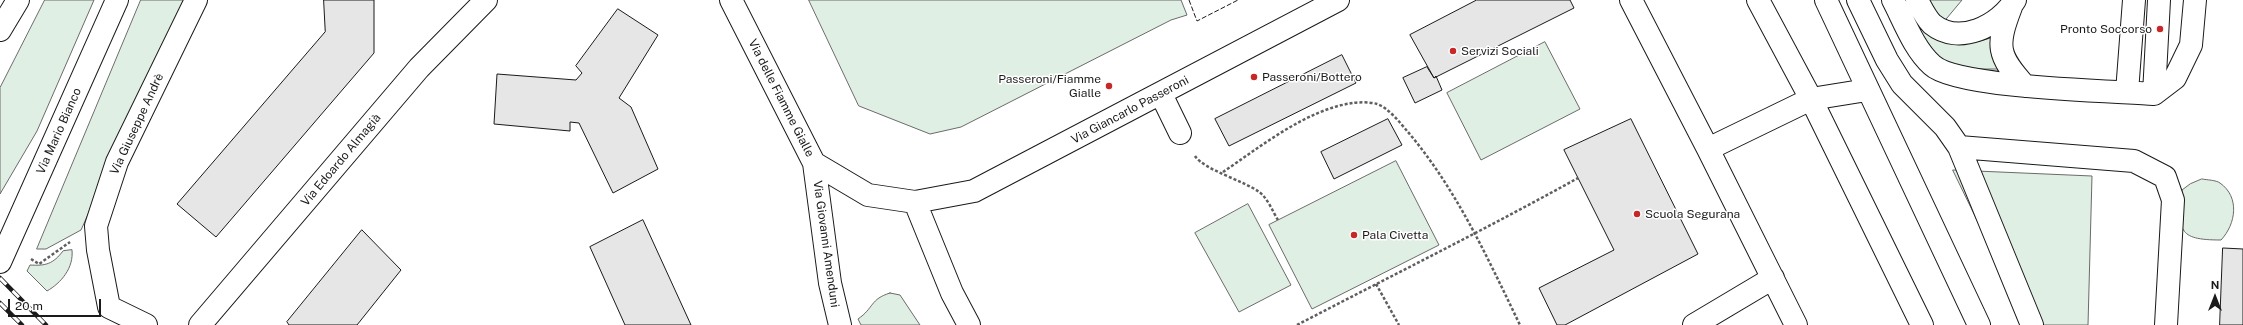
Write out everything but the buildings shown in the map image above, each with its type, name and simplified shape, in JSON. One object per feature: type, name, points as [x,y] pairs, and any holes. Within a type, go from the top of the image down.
[{"type":"street","points":[[0,30],[18,0]]},
{"type":"street","name":"Via Mario Bianco","points":[[4,254],[117,0]]},
{"type":"street","name":"Via Giuseppe Andrè","points":[[146,325],[109,307],[98,250],[96,226],[117,162],[196,0]]},
{"type":"street","name":"Via Edoardo Almagià","points":[[200,325],[420,68],[486,0]]},
{"type":"street","name":"Via delle Fiamme Gialle","points":[[731,0],[814,163],[868,195],[915,202]]},
{"type":"street","name":"Via Giancarlo Passeroni","points":[[915,202],[974,191],[1338,0]]},
{"type":"street","points":[[1631,0],[1708,149],[1764,284],[1796,325]]},
{"type":"street","points":[[1758,0],[1811,99],[1922,325]]},
{"type":"street","points":[[1826,0],[1867,90],[1979,325]]},
{"type":"street","points":[[1858,0],[1887,60],[1902,84],[1945,127],[1959,147],[2032,325]]},
{"type":"street","points":[[1893,0],[1923,55],[1933,66],[1947,74],[1962,78],[2024,86],[2154,94],[2175,78],[2191,46],[2195,0]]},
{"type":"street","points":[[1917,0],[1932,23],[1948,32],[1962,34],[1975,31],[1994,21],[2013,3]]},
{"type":"street","points":[[2127,92],[2134,0]]},
{"type":"street","points":[[2154,94],[2159,0]]},
{"type":"street","points":[[2013,3],[2001,33],[2001,46],[2004,58],[2010,70],[2024,86]]},
{"type":"street","points":[[1708,149],[1811,99],[1867,90]]},
{"type":"street","points":[[1161,94],[1180,133]]},
{"type":"street","points":[[1959,147],[2134,161],[2165,177],[2173,200],[2166,325]]},
{"type":"street","name":"Via Giovanni Amenduni","points":[[814,163],[830,283],[840,325]]},
{"type":"street","points":[[915,202],[952,293],[969,325]]},
{"type":"street","points":[[1694,325],[1764,284]]},
{"type":"path","points":[[1223,172],[1290,128],[1320,112],[1353,103],[1377,104],[1397,119],[1432,160],[1477,234],[1520,325]]},
{"type":"path","points":[[1180,133],[1197,159],[1260,192],[1278,220]]},
{"type":"path","points":[[1297,325],[1477,234],[1578,178]]},
{"type":"path","points":[[4,254],[39,264],[78,235],[96,226]]},
{"type":"path","points":[[1376,284],[1399,325]]},
{"type":"green space","points":[[45,0],[94,0],[37,131],[0,194],[0,88]]},
{"type":"green space","points":[[141,0],[185,0],[81,230],[46,249],[37,249]]},
{"type":"green space","points":[[809,0],[1181,0],[1187,15],[1171,20],[961,127],[930,134],[859,106]]},
{"type":"green space","points":[[1919,0],[1962,0],[1937,30]]},
{"type":"green space","points":[[1914,24],[1934,37],[1952,43],[1971,43],[1994,37],[2005,69],[1951,69],[1935,59]]},
{"type":"green space","points":[[1545,42],[1580,109],[1481,160],[1447,93]]},
{"type":"green space","name":"Pala Civetta","points":[[1396,161],[1439,245],[1312,309],[1269,225]]},
{"type":"green space","points":[[1953,170],[2092,176],[2088,325],[2023,325],[1992,251]]},
{"type":"green space","points":[[2202,179],[2220,183],[2231,196],[2234,211],[2233,219],[2226,234],[2221,240],[2196,238],[2188,235],[2181,223],[2180,215],[2182,190],[2190,184]]},
{"type":"green space","points":[[1248,204],[1291,285],[1239,312],[1195,233]]},
{"type":"green space","points":[[72,250],[71,263],[66,274],[57,284],[47,291],[27,271],[30,265],[49,263],[56,259],[63,251]]},
{"type":"green space","points":[[890,293],[900,295],[920,325],[861,325],[858,319],[875,301]]},
{"type":"railway","points":[[0,278],[46,325]]},
{"type":"railway","points":[[0,303],[22,325]]},
{"type":"fence","points":[[1189,0],[1197,21],[1238,0]]},
{"type":"place","name":"Pronto Soccorso","points":[[2160,29]]},
{"type":"place","name":"Servizi Sociali","points":[[1453,51]]},
{"type":"place","name":"Passeroni/Bottero","points":[[1254,77]]},
{"type":"place","name":"Passeroni/Fiamme Gialle","points":[[1109,86]]},
{"type":"place","name":"Scuola Segurana","points":[[1637,214]]},
{"type":"place","name":"Pala Civetta","points":[[1354,235]]}]
